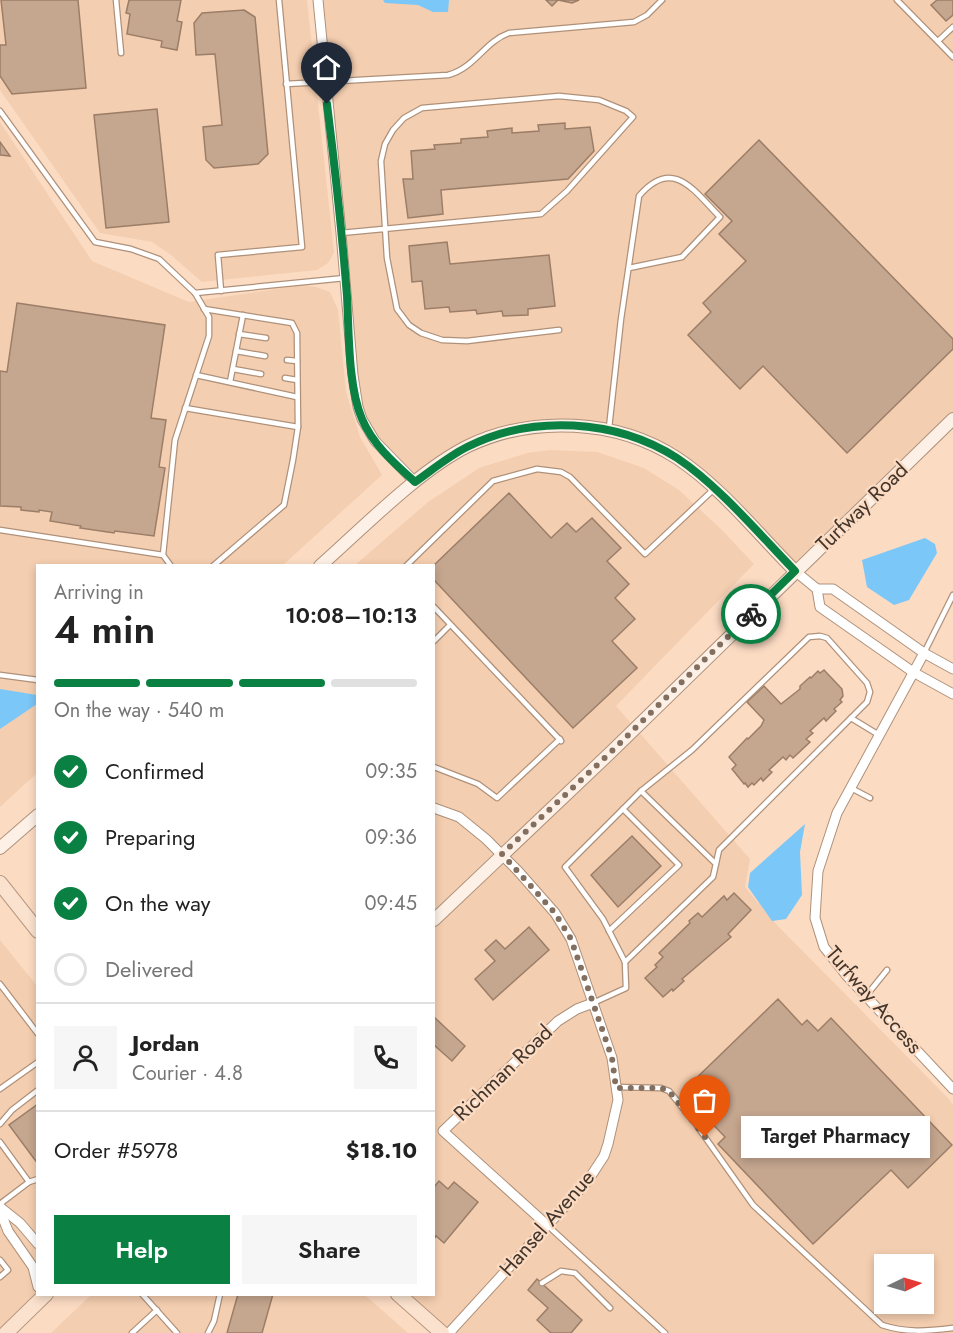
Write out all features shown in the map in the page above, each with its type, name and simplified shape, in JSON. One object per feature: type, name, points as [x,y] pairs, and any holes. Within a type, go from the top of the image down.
[{"type":"main road","name":"Turfway Road","points":[[435,919],[611,752],[953,419]]},
{"type":"main road","points":[[322,564],[415,482],[468,446],[522,429],[573,426],[609,431],[654,445],[694,471],[795,571]]},
{"type":"main road","points":[[0,848],[36,817]]},
{"type":"main road","points":[[0,884],[36,929]]},
{"type":"main road","points":[[6,1333],[38,1296]]},
{"type":"main road","points":[[400,1296],[442,1333]]},
{"type":"street","points":[[318,0],[353,375],[358,407],[375,441],[415,482]]},
{"type":"street","points":[[795,571],[817,589],[833,589],[924,653],[953,669]]},
{"type":"street","points":[[817,589],[820,607],[913,672],[953,694]]},
{"type":"street","name":"Turfway Access","points":[[924,653],[837,813],[818,871],[815,918],[825,947],[847,976],[953,1089]]},
{"type":"street","name":"Hansel Avenue","points":[[435,808],[464,821],[502,854],[565,925],[578,955],[612,1058],[616,1088],[616,1114],[603,1156],[586,1182],[449,1333]]},
{"type":"street","name":"Richman Road","points":[[547,1226],[443,1131],[558,1021],[577,1009],[593,1003]]},
{"type":"street","points":[[0,1207],[20,1223],[36,1242]]},
{"type":"street","points":[[0,1207],[8,1231],[33,1267],[36,1279]]},
{"type":"lane","points":[[116,0],[121,53]]},
{"type":"lane","points":[[221,291],[218,255],[302,247],[279,0]]},
{"type":"lane","points":[[286,84],[448,75],[461,71],[496,38],[509,33],[634,22],[646,15],[662,0]]},
{"type":"lane","points":[[897,0],[953,57]]},
{"type":"lane","points":[[938,41],[953,27]]},
{"type":"lane","points":[[341,234],[386,229],[541,214],[567,191],[633,117],[626,111],[600,99],[559,96],[422,108],[404,118],[393,130],[385,144],[381,160],[386,229],[387,258],[397,309],[409,325],[421,333],[442,340],[467,341],[559,330]]},
{"type":"lane","points":[[0,111],[95,242],[132,249],[159,259],[195,293],[209,317],[209,336],[175,440],[163,555],[170,564]]},
{"type":"lane","points":[[609,431],[621,319],[639,196],[659,180],[671,178],[684,180],[720,217],[682,257],[629,268]]},
{"type":"lane","points":[[195,293],[345,278]]},
{"type":"lane","points":[[204,309],[292,322],[297,333],[298,427],[284,505],[215,564]]},
{"type":"lane","points":[[230,382],[243,315]]},
{"type":"lane","points":[[239,334],[266,338]]},
{"type":"lane","points":[[290,343],[297,345]]},
{"type":"lane","points":[[236,351],[264,356]]},
{"type":"lane","points":[[287,360],[297,361]]},
{"type":"lane","points":[[233,369],[261,374]]},
{"type":"lane","points":[[196,375],[297,397]]},
{"type":"lane","points":[[285,378],[297,380]]},
{"type":"lane","points":[[185,408],[298,427]]},
{"type":"lane","points":[[407,564],[493,481],[524,471],[549,469],[570,477],[645,554],[714,489]]},
{"type":"lane","points":[[0,530],[163,555]]},
{"type":"lane","points":[[924,653],[953,595]]},
{"type":"lane","points":[[435,608],[560,740],[497,798],[478,784],[435,767]]},
{"type":"lane","points":[[435,640],[450,626]]},
{"type":"lane","points":[[593,1003],[626,988],[625,962],[603,919],[565,867],[641,790],[692,750],[809,637],[827,638],[867,683],[870,693],[867,702],[719,850],[713,877],[625,962]]},
{"type":"lane","points":[[0,675],[36,680]]},
{"type":"lane","points":[[851,718],[879,735]]},
{"type":"lane","points":[[850,788],[870,798]]},
{"type":"lane","points":[[641,790],[716,864]]},
{"type":"lane","points":[[609,931],[679,865],[623,809]]},
{"type":"lane","points":[[866,996],[887,970]]},
{"type":"lane","points":[[0,984],[36,1031]]},
{"type":"lane","points":[[0,1089],[36,1063]]},
{"type":"lane","points":[[616,1088],[661,1088],[669,1091],[722,1159],[753,1205],[885,1330],[915,1333],[953,1328]]},
{"type":"lane","points":[[0,1124],[12,1110],[36,1092]]},
{"type":"lane","points":[[0,1142],[29,1182]]},
{"type":"lane","points":[[0,1207],[29,1182],[36,1180]]},
{"type":"lane","points":[[547,1226],[665,1333]]},
{"type":"lane","points":[[0,1260],[8,1270],[0,1277]]},
{"type":"lane","points":[[542,1283],[561,1271],[575,1273],[610,1308]]},
{"type":"lane","points":[[144,1296],[177,1333]]},
{"type":"lane","points":[[208,1333],[214,1321],[220,1296]]},
{"type":"lane","points":[[132,1333],[157,1310]]},
{"type":"shaded area","points":[[0,0],[307,0],[334,253],[328,263],[317,270],[202,282],[152,242],[100,233],[0,90]]},
{"type":"shaded area","points":[[318,0],[953,0],[953,419],[795,571],[739,513],[654,445],[573,426],[494,436],[415,482],[362,419]]},
{"type":"shaded area","points":[[0,122],[92,261],[189,302],[303,285],[330,292],[338,310],[346,392],[360,437],[382,475],[284,564],[36,564],[36,774],[0,807]]},
{"type":"shaded area","points":[[550,450],[597,452],[644,468],[679,490],[754,564],[616,706],[750,859],[745,887],[776,924],[953,1105],[953,1333],[442,1333],[399,1296],[435,1296],[435,564],[356,564],[428,502],[479,468],[527,453]]},
{"type":"shaded area","points":[[0,940],[36,985],[36,1296],[0,1333]]},
{"type":"shaded area","points":[[90,1296],[366,1296],[408,1333],[51,1333]]},
{"type":"water","points":[[383,0],[449,0],[448,12],[433,12],[418,5],[385,3]]},
{"type":"water","points":[[925,538],[935,544],[937,553],[909,600],[894,605],[867,587],[862,560]]},
{"type":"water","points":[[0,689],[36,695],[36,705],[0,729]]},
{"type":"water","points":[[805,824],[800,852],[802,895],[786,919],[772,921],[748,887],[750,873]]},
{"type":"building","points":[[1,0],[78,0],[86,88],[12,94],[0,76],[0,45],[6,45]]},
{"type":"building","points":[[129,0],[181,0],[177,21],[182,22],[177,50],[161,47],[162,41],[127,34],[130,14],[126,13]]},
{"type":"building","points":[[546,0],[558,0],[552,6]]},
{"type":"building","points":[[558,0],[579,0],[572,3]]},
{"type":"building","points":[[937,0],[953,0],[953,15],[946,21],[931,5]]},
{"type":"building","points":[[244,10],[255,17],[268,154],[258,164],[214,168],[206,160],[203,127],[222,125],[215,54],[196,55],[194,23],[202,13]]},
{"type":"building","points":[[157,109],[169,222],[106,228],[94,115]]},
{"type":"building","points":[[565,123],[565,129],[590,127],[594,151],[568,179],[441,190],[443,214],[408,218],[403,179],[413,179],[411,151],[435,149],[434,145],[461,143],[461,139],[488,137],[487,131],[512,128],[512,133],[539,131],[538,125]]},
{"type":"building","points":[[759,140],[953,339],[953,349],[847,453],[763,366],[740,389],[688,335],[711,312],[703,303],[746,261],[719,234],[732,221],[705,194]]},
{"type":"building","points":[[0,142],[10,156],[0,155]]},
{"type":"building","points":[[447,242],[450,264],[549,255],[555,306],[528,309],[528,315],[503,316],[502,311],[477,314],[476,310],[450,312],[449,307],[425,309],[422,281],[412,282],[409,246]]},
{"type":"building","points":[[17,303],[165,325],[151,418],[166,420],[159,467],[165,468],[154,536],[80,528],[81,526],[50,521],[52,512],[0,506],[0,371],[7,372]]},
{"type":"building","points":[[509,493],[551,538],[567,523],[576,532],[592,518],[621,548],[607,561],[629,584],[615,598],[635,619],[612,641],[637,668],[573,728],[435,581],[435,564]]},
{"type":"building","points":[[824,670],[842,689],[843,696],[840,700],[842,702],[826,721],[824,718],[810,731],[813,733],[806,739],[810,742],[793,758],[790,755],[786,760],[783,757],[769,770],[772,772],[763,781],[761,778],[748,787],[732,769],[736,765],[729,757],[761,726],[764,720],[747,702],[764,686],[781,704],[800,689],[800,686],[810,677]]},
{"type":"building","points":[[632,836],[661,866],[618,907],[591,875]]},
{"type":"building","points":[[734,893],[751,910],[728,934],[731,937],[682,979],[684,981],[673,991],[672,989],[663,997],[645,978],[657,967],[655,965],[663,957],[659,953],[698,913],[702,917],[724,896],[727,900]]},
{"type":"building","points":[[529,927],[549,950],[493,1000],[475,979],[495,961],[485,950],[496,940],[505,949]]},
{"type":"building","points":[[778,999],[802,1025],[807,1020],[818,1031],[831,1018],[952,1145],[908,1188],[891,1170],[813,1244],[718,1144],[725,1137],[682,1092]]},
{"type":"building","points":[[435,1018],[465,1046],[452,1061],[435,1046]]},
{"type":"building","points":[[36,1105],[36,1161],[9,1125]]},
{"type":"building","points":[[439,1181],[448,1189],[454,1182],[478,1202],[444,1243],[436,1236],[435,1238],[435,1186]]},
{"type":"building","points":[[537,1279],[582,1320],[571,1333],[551,1333],[537,1320],[548,1308],[528,1290]]},
{"type":"building","points":[[237,1296],[272,1296],[262,1333],[227,1333]]},
{"type":"way so far","points":[[705,1137],[669,1091],[661,1088],[616,1088],[612,1058],[578,955],[565,925],[502,854],[611,752],[751,614]]},
{"type":"place","name":"Target Pharmacy","points":[[705,1137]]},
{"type":"route","points":[[327,104],[353,375],[362,419],[375,441],[415,482],[468,446],[522,429],[548,426],[602,428],[654,445],[694,471],[739,513],[795,571],[751,614]]}]
